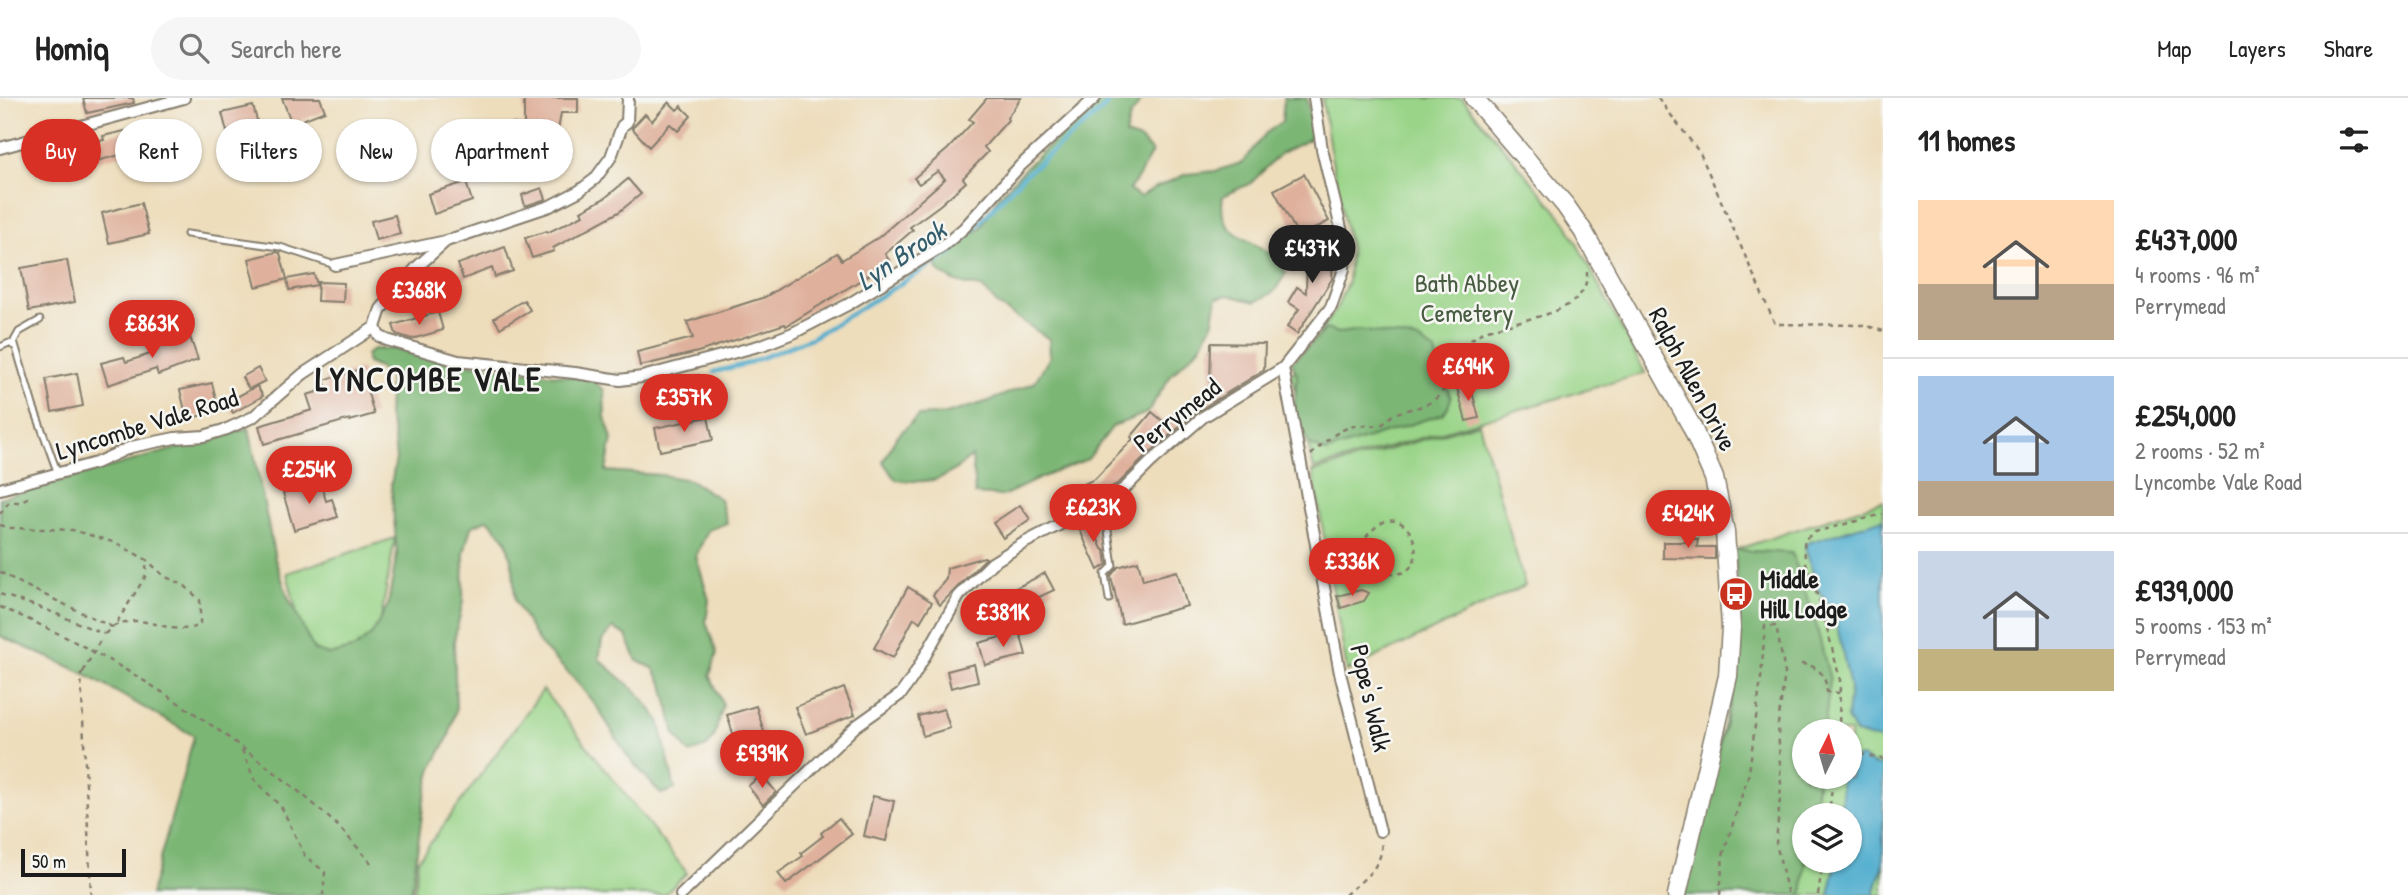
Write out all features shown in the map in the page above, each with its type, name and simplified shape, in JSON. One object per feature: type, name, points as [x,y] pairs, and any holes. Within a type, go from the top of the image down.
[{"type":"main road","name":"Ralph Allen Drive","points":[[1474,98],[1564,205],[1583,232],[1692,427],[1714,478],[1725,532],[1731,627],[1728,676],[1677,895]]},
{"type":"street","points":[[0,148],[184,98]]},
{"type":"street","name":"Lyncombe Vale Road","points":[[0,489],[96,463],[131,447],[175,438],[204,436],[253,417],[303,374],[375,327],[381,309],[416,267],[446,242],[550,206],[595,179],[611,158],[622,126],[627,122],[628,98]]},
{"type":"street","points":[[375,327],[379,336],[387,340],[458,361],[620,380],[642,377],[762,345],[793,333],[849,304],[943,246],[964,228],[1020,166],[1095,98]]},
{"type":"street","name":"Perrymead","points":[[681,895],[856,726],[901,694],[959,596],[992,563],[1125,488],[1203,417],[1283,368],[1331,307],[1344,269],[1345,245],[1322,149],[1314,98]]},
{"type":"street","points":[[335,265],[446,242]]},
{"type":"street","name":"Pope's Walk","points":[[1283,368],[1340,673],[1380,831]]},
{"type":"lane","points":[[187,234],[279,247],[335,265]]},
{"type":"lane","points":[[40,320],[19,332],[14,346],[58,474]]},
{"type":"lane","points":[[0,347],[9,343],[14,346]]},
{"type":"lane","points":[[1104,502],[1113,555],[1113,566],[1105,574],[1109,599]]},
{"type":"path","points":[[1658,98],[1700,153],[1775,324],[1864,325],[1883,331]]},
{"type":"path","points":[[1299,460],[1310,456],[1323,443],[1352,426],[1382,424],[1393,415],[1428,403],[1440,395],[1448,384],[1454,362],[1465,344],[1483,332],[1570,304],[1581,296],[1588,283],[1587,268]]},
{"type":"path","points":[[0,514],[9,502],[20,502],[27,498],[21,484]]},
{"type":"path","points":[[1840,719],[1840,680],[1823,612],[1805,560],[1804,540],[1815,532],[1883,514]]},
{"type":"path","points":[[1322,575],[1342,568],[1392,575],[1404,573],[1413,566],[1416,557],[1416,546],[1411,533],[1395,521],[1382,523],[1367,535],[1342,568]]},
{"type":"path","points":[[0,525],[12,528],[73,530],[116,543],[147,560],[164,576],[185,586],[200,600],[200,625],[187,631],[135,620],[123,621],[112,627]]},
{"type":"path","points":[[91,895],[81,675],[103,635],[121,619],[145,577],[147,560]]},
{"type":"path","points":[[0,572],[112,627]]},
{"type":"path","points":[[0,594],[47,610],[103,635]]},
{"type":"path","points":[[0,607],[40,624],[144,679],[193,711],[328,816],[371,863]]},
{"type":"path","points":[[1720,895],[1723,855],[1749,773],[1762,678],[1765,626],[1776,626],[1785,673],[1778,724],[1781,787],[1776,844],[1788,895]]},
{"type":"path","points":[[1801,664],[1812,665],[1820,671],[1826,681],[1827,692],[1841,693]]},
{"type":"path","points":[[240,747],[254,779],[282,808],[305,856],[324,873],[323,895]]},
{"type":"path","points":[[1862,755],[1883,759]]},
{"type":"path","points":[[1345,895],[1373,870],[1381,858],[1383,850],[1380,831]]},
{"type":"path","points":[[1818,895],[1821,873]]},
{"type":"green space","points":[[1101,98],[1143,98],[1130,117],[1125,135],[1141,140],[1152,152],[1129,190],[1140,197],[1187,174],[1215,171],[1242,163],[1266,133],[1282,122],[1284,98],[1307,98],[1310,139],[1281,153],[1251,183],[1223,196],[1222,210],[1230,229],[1267,251],[1286,273],[1274,292],[1255,302],[1228,295],[1217,298],[1212,325],[1200,347],[1172,374],[1147,413],[1113,426],[1088,459],[1003,496],[975,494],[972,456],[953,471],[937,479],[896,480],[883,462],[896,437],[918,416],[946,414],[1034,383],[1050,357],[1049,339],[998,305],[982,287],[957,282],[936,268],[944,251],[962,237],[980,229],[998,197],[1026,167]]},
{"type":"green space","name":"Bath Abbey Cemetery","points":[[1322,98],[1462,98],[1565,221],[1645,373],[1314,469],[1291,375],[1336,309],[1348,281],[1350,249]]},
{"type":"green space","points":[[1326,329],[1338,333],[1360,330],[1416,339],[1434,350],[1451,398],[1448,407],[1443,414],[1326,452],[1308,444],[1294,410],[1297,375],[1292,362]]},
{"type":"green space","points":[[373,349],[395,349],[453,362],[590,379],[604,390],[605,417],[612,439],[606,471],[690,480],[720,499],[727,523],[708,530],[696,556],[709,600],[706,622],[717,653],[710,675],[723,705],[714,737],[707,747],[689,753],[675,734],[663,684],[653,668],[637,661],[626,635],[613,628],[602,641],[599,659],[639,694],[659,720],[675,789],[661,794],[628,757],[599,710],[577,682],[539,643],[515,601],[513,568],[506,540],[488,519],[471,527],[464,553],[463,602],[454,641],[456,709],[449,736],[432,768],[424,800],[411,895],[150,895],[194,736],[79,671],[0,636],[0,498],[249,428],[275,559],[288,597],[314,650],[329,655],[355,648],[372,634],[388,605],[397,553],[391,484],[396,459],[393,431],[388,416],[390,376],[367,363],[366,355]]},
{"type":"green space","points":[[1479,423],[1525,586],[1347,671],[1313,472]]},
{"type":"green space","points":[[1883,501],[1883,895],[1683,895],[1740,654],[1735,550]]},
{"type":"green space","points":[[395,538],[376,648],[309,663],[287,573]]},
{"type":"green space","points":[[1735,550],[1792,553],[1816,624],[1830,680],[1825,719],[1792,719],[1792,789],[1816,789],[1815,803],[1792,803],[1792,873],[1805,873],[1802,895],[1683,895],[1740,651]]},
{"type":"green space","points":[[543,690],[687,873],[664,895],[414,895],[418,860]]},
{"type":"water","points":[[1883,519],[1883,741],[1862,735],[1862,719],[1847,718],[1850,687],[1836,621],[1818,590],[1805,548],[1807,543]]},
{"type":"water","points":[[1862,757],[1872,764],[1883,766],[1883,863],[1874,895],[1829,895],[1834,873],[1862,873],[1862,803],[1842,803],[1841,789],[1862,789]]},
{"type":"building","points":[[83,98],[133,98],[134,103],[87,113]]},
{"type":"building","points":[[282,98],[320,98],[325,111],[305,119],[290,119]]},
{"type":"building","points":[[524,98],[578,98],[578,113],[561,113],[560,119],[524,119]]},
{"type":"building","points":[[987,98],[1021,98],[1008,120],[984,147],[988,152],[963,178],[966,182],[910,227],[913,230],[885,254],[890,262],[786,326],[785,324],[698,352],[640,366],[637,352],[693,338],[687,322],[765,297],[837,253],[842,260],[879,237],[945,179],[938,171],[919,184],[914,178],[948,149],[973,122],[969,119]]},
{"type":"building","points":[[669,102],[677,110],[681,106],[691,116],[678,131],[670,124],[649,147],[632,128],[645,114],[652,121]]},
{"type":"building","points":[[253,106],[257,119],[224,119],[222,113]]},
{"type":"building","points":[[115,133],[115,156],[101,160],[101,141],[104,140],[103,136]]},
{"type":"building","points":[[1304,174],[1329,221],[1299,237],[1274,190]]},
{"type":"building","points":[[628,179],[641,194],[619,212],[553,248],[554,251],[532,258],[525,238],[547,233],[583,215],[581,211],[605,198]]},
{"type":"building","points":[[466,182],[472,201],[434,214],[428,194]]},
{"type":"building","points":[[542,188],[546,199],[525,206],[522,195]]},
{"type":"building","points":[[141,203],[149,234],[109,243],[102,213]]},
{"type":"building","points":[[395,215],[400,234],[376,240],[371,221]]},
{"type":"building","points":[[1330,245],[1333,259],[1332,279],[1297,334],[1287,327],[1299,309],[1288,302],[1297,287],[1306,293],[1307,248]]},
{"type":"building","points":[[505,247],[513,271],[495,277],[492,268],[463,279],[458,264]]},
{"type":"building","points":[[280,253],[287,279],[256,287],[249,259]]},
{"type":"building","points":[[67,260],[75,302],[29,311],[21,268]]},
{"type":"building","points":[[314,274],[317,285],[289,290],[287,279]]},
{"type":"building","points":[[318,282],[344,283],[343,302],[317,301]]},
{"type":"building","points":[[524,300],[530,310],[500,328],[494,318]]},
{"type":"building","points":[[438,312],[443,330],[412,339],[396,334],[393,325]]},
{"type":"building","points":[[161,334],[165,346],[190,337],[198,360],[158,375],[156,369],[108,385],[101,363],[124,357],[126,362],[150,354],[146,340]]},
{"type":"building","points":[[1211,343],[1265,344],[1264,370],[1198,411],[1120,482],[1058,517],[1050,499],[1095,479],[1133,439],[1131,437],[1152,412],[1164,422],[1210,387]]},
{"type":"building","points":[[258,368],[265,381],[249,389],[242,377]]},
{"type":"building","points":[[361,369],[374,414],[264,444],[259,426],[312,410],[307,395],[327,389],[324,380]]},
{"type":"building","points":[[77,373],[83,406],[52,412],[46,379]]},
{"type":"building","points":[[699,375],[702,387],[663,398],[665,404],[654,407],[649,389]]},
{"type":"building","points":[[212,383],[219,411],[187,419],[180,390]]},
{"type":"building","points":[[1470,384],[1479,418],[1466,421],[1457,388]]},
{"type":"building","points":[[257,386],[263,396],[233,413],[227,402]]},
{"type":"building","points":[[708,417],[713,440],[660,451],[655,428]]},
{"type":"building","points":[[320,481],[326,501],[332,499],[338,517],[294,530],[283,493]]},
{"type":"building","points":[[1020,505],[1030,519],[1003,538],[993,523]]},
{"type":"building","points":[[1089,518],[1102,549],[1105,550],[1107,564],[1098,570],[1077,524]]},
{"type":"building","points":[[1687,539],[1698,539],[1697,547],[1715,547],[1715,559],[1663,558],[1663,542],[1686,542]]},
{"type":"building","points":[[986,558],[940,605],[933,595],[946,579],[947,568]]},
{"type":"building","points":[[1138,561],[1143,580],[1177,571],[1187,606],[1122,624],[1111,576],[1118,567]]},
{"type":"building","points":[[1045,573],[1054,590],[1020,606],[1012,590]]},
{"type":"building","points":[[908,587],[932,602],[920,622],[914,618],[893,658],[874,648]]},
{"type":"building","points":[[1361,590],[1369,593],[1364,601],[1341,608],[1337,596]]},
{"type":"building","points":[[1020,632],[1026,655],[985,665],[979,643]]},
{"type":"building","points":[[974,664],[978,681],[951,688],[947,671]]},
{"type":"building","points":[[844,688],[855,715],[806,734],[795,707]]},
{"type":"building","points":[[756,706],[771,754],[779,763],[766,773],[751,755],[741,758],[727,715]]},
{"type":"building","points":[[944,709],[950,728],[923,736],[918,716]]},
{"type":"building","points":[[762,775],[776,792],[763,805],[748,786]]},
{"type":"building","points":[[873,796],[894,801],[886,841],[864,836]]},
{"type":"building","points":[[839,818],[852,834],[786,884],[778,873],[803,856],[801,853],[823,836],[821,833]]},
{"type":"waterway","name":"Lyn Brook","points":[[714,372],[746,364],[811,338],[951,253],[1022,177],[1101,111],[1112,98]]},
{"type":"place","name":"Middle Hill Lodge","points":[[1736,594]]},
{"type":"district","name":"LYNCOMBE VALE","points":[[429,379]]}]
